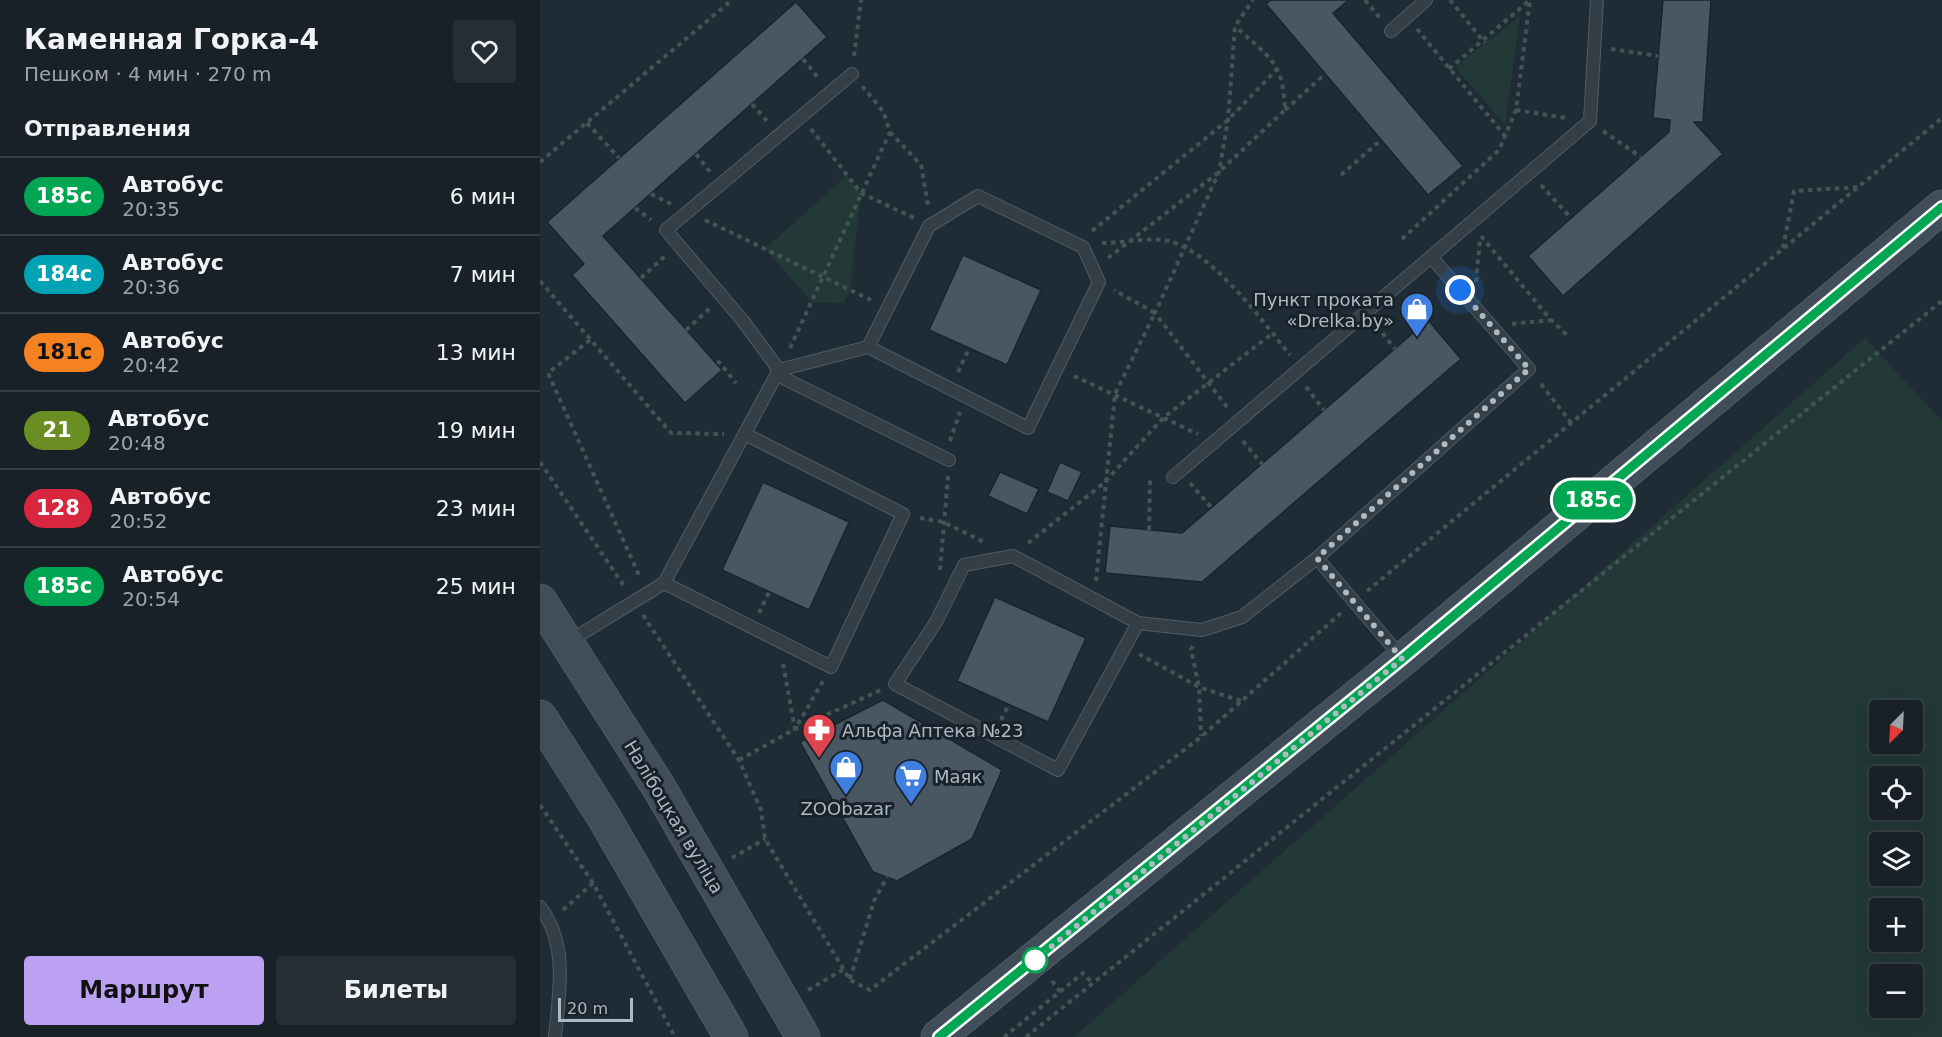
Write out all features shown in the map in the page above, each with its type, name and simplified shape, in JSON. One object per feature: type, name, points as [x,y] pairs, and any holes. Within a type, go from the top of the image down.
[{"type":"main road","points":[[938,1037],[1402,659],[1942,207]]},
{"type":"main road","name":"Налібоцкая вуліца","points":[[540,601],[658,786],[803,1037]]},
{"type":"main road","points":[[540,717],[602,814],[731,1037]]},
{"type":"lane","points":[[1391,32],[1426,0]]},
{"type":"lane","points":[[1177,474],[1590,121],[1597,0]]},
{"type":"lane","points":[[852,74],[666,230],[722,297],[778,373],[949,460]]},
{"type":"lane","points":[[568,642],[636,603],[664,583],[778,373],[868,347],[1028,428],[1057,368],[1096,276],[1083,247],[978,196],[929,226],[868,347]]},
{"type":"lane","points":[[1138,624],[1058,770],[895,684],[936,622],[964,565],[1013,556],[1138,624],[1202,630],[1242,617],[1317,558],[1529,369],[1431,257]]},
{"type":"lane","points":[[664,583],[831,668],[903,514],[745,434]]},
{"type":"lane","points":[[1317,558],[1356,600],[1402,659]]},
{"type":"lane","points":[[540,907],[551,921],[562,964],[555,1037]]},
{"type":"path","points":[[540,162],[732,0]]},
{"type":"path","points":[[861,0],[852,74],[883,111],[890,132],[921,165],[929,226]]},
{"type":"path","points":[[1094,600],[1104,483],[1115,394],[1186,248],[1219,172],[1228,120],[1235,26],[1253,0]]},
{"type":"path","points":[[1450,0],[1484,42]]},
{"type":"path","points":[[1449,69],[1484,42],[1530,0]]},
{"type":"path","points":[[1402,239],[1499,150],[1516,110],[1530,0]]},
{"type":"path","points":[[1407,17],[1505,136]]},
{"type":"path","points":[[1235,26],[1278,68],[1284,85],[1285,110]]},
{"type":"path","points":[[1594,46],[1658,56]]},
{"type":"path","points":[[803,59],[830,92]]},
{"type":"path","points":[[1077,244],[1228,120],[1278,68]]},
{"type":"path","points":[[1262,464],[1209,383],[1155,313],[1096,276],[1126,243],[1219,172],[1324,74]]},
{"type":"path","points":[[1516,110],[1590,121],[1641,157]]},
{"type":"path","points":[[801,116],[861,193],[929,226]]},
{"type":"path","points":[[895,684],[795,729],[739,760],[761,810],[765,839],[850,980],[870,990],[1201,737],[1356,600],[1861,187],[1942,118]]},
{"type":"path","points":[[587,123],[620,158]]},
{"type":"path","points":[[778,373],[890,132]]},
{"type":"path","points":[[1341,175],[1381,140]]},
{"type":"path","points":[[1530,172],[1571,218]]},
{"type":"path","points":[[1783,249],[1794,191],[1861,187]]},
{"type":"path","points":[[651,194],[888,308]]},
{"type":"path","points":[[1474,306],[1480,235],[1551,320],[1569,338]]},
{"type":"path","points":[[1077,244],[1163,240],[1186,248],[1226,279],[1273,333],[1324,410]]},
{"type":"path","points":[[641,278],[678,244]]},
{"type":"path","points":[[540,281],[671,433],[745,434]]},
{"type":"path","points":[[686,330],[722,297]]},
{"type":"path","points":[[1026,1037],[1942,301]]},
{"type":"path","points":[[1366,313],[1395,349]]},
{"type":"path","points":[[1491,325],[1551,320]]},
{"type":"path","points":[[903,514],[944,522],[1013,556],[1104,483],[1163,418],[1273,333]]},
{"type":"path","points":[[590,340],[548,373],[638,573],[636,603]]},
{"type":"path","points":[[950,388],[969,348]]},
{"type":"path","points":[[717,363],[719,362],[736,383]]},
{"type":"path","points":[[1057,368],[1215,442]]},
{"type":"path","points":[[1529,369],[1572,424]]},
{"type":"path","points":[[939,578],[951,434],[966,397]]},
{"type":"path","points":[[1177,474],[1211,507]]},
{"type":"path","points":[[1149,530],[1150,479]]},
{"type":"path","points":[[1201,737],[1199,687],[1191,649],[1202,630]]},
{"type":"path","points":[[778,640],[795,729]]},
{"type":"path","points":[[1125,647],[1199,687],[1242,702]]},
{"type":"path","points":[[795,729],[831,668]]},
{"type":"path","points":[[540,805],[593,883],[675,1037]]},
{"type":"path","points":[[707,872],[765,839]]},
{"type":"path","points":[[850,980],[874,901],[887,877]]},
{"type":"path","points":[[551,921],[593,883]]},
{"type":"path","points":[[807,991],[844,969]]},
{"type":"path","points":[[1004,1037],[1083,973],[1093,984]]},
{"type":"green space","points":[[1520,16],[1505,125],[1455,67]]},
{"type":"green space","points":[[846,176],[861,193],[850,290],[844,303],[812,302],[765,249]]},
{"type":"green space","points":[[1865,338],[1942,421],[1942,1037],[1074,1037]]},
{"type":"building","points":[[1271,0],[1349,0],[1333,13],[1463,166],[1428,195],[1266,4]]},
{"type":"building","points":[[1663,0],[1711,0],[1703,122],[1694,122],[1723,154],[1563,296],[1528,256],[1669,132],[1670,120],[1653,118]]},
{"type":"building","points":[[796,2],[827,37],[603,236],[722,370],[685,403],[572,275],[584,264],[547,222]]},
{"type":"building","points":[[963,255],[1041,290],[1007,365],[929,330]]},
{"type":"building","points":[[1428,320],[1461,359],[1202,582],[1105,573],[1110,526],[1182,533]]},
{"type":"building","points":[[1060,462],[1082,472],[1068,501],[1047,492]]},
{"type":"building","points":[[1000,472],[1039,489],[1027,514],[988,496]]},
{"type":"building","points":[[763,482],[849,522],[809,610],[722,570]]},
{"type":"building","points":[[995,597],[1086,638],[1048,722],[957,681]]},
{"type":"building","name":"Маяк","points":[[883,700],[1002,770],[972,839],[897,881],[873,872],[800,742]]},
{"type":"bus line","name":"185с","points":[[939,1037],[1095,912],[1402,659],[1942,207]]},
{"type":"place","name":"Пункт проката «Drelka.by»","points":[[1417,338]]},
{"type":"place","name":"Альфа Аптека №23","points":[[819,759]]},
{"type":"place","name":"ZOObazar","points":[[846,796]]},
{"type":"place","name":"Маяк","points":[[911,805]]},
{"type":"route","points":[[1035,960],[1402,659],[1356,600],[1317,558],[1529,369],[1460,290]]}]
